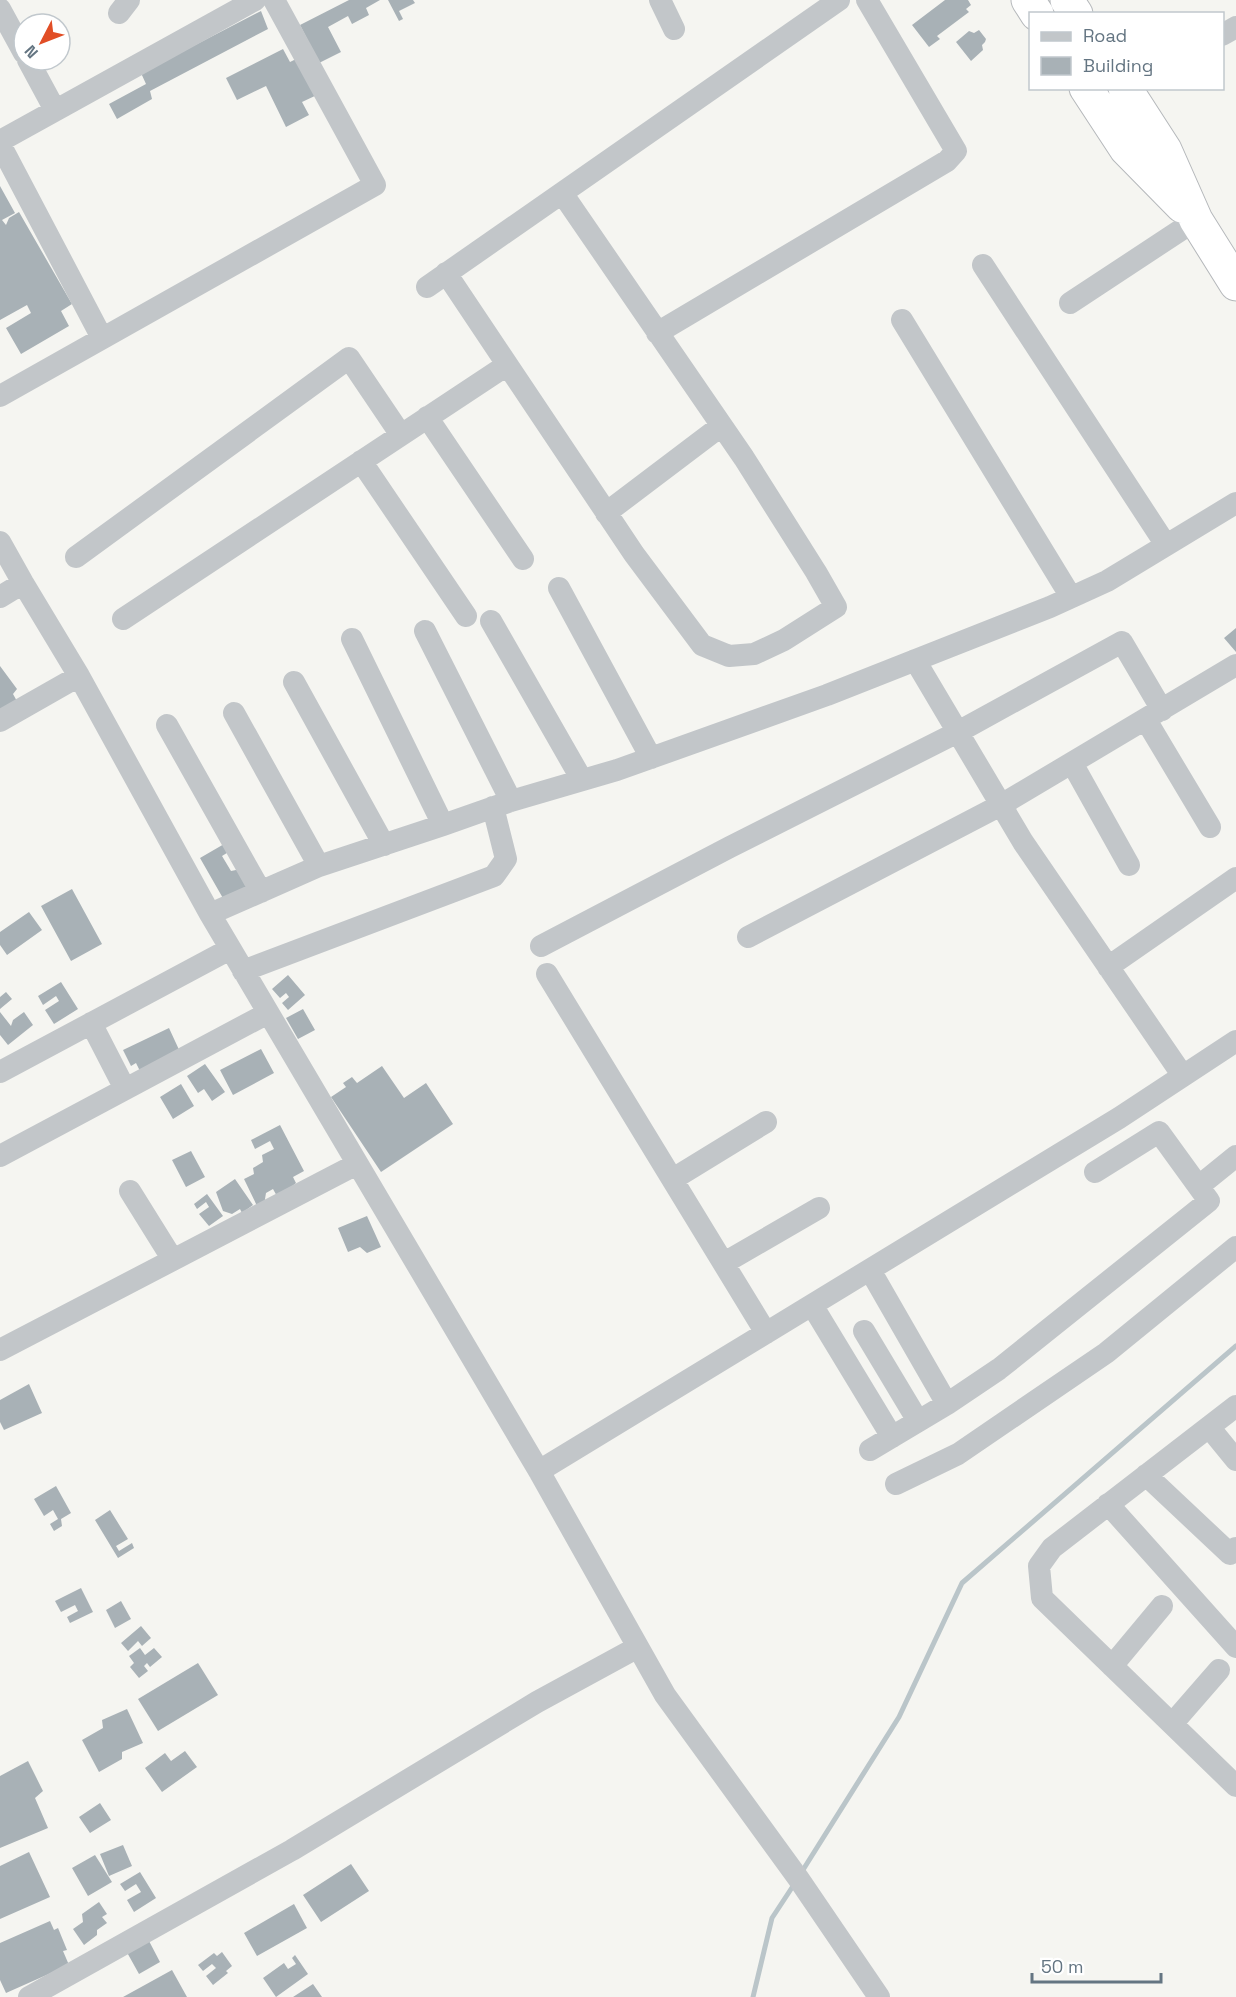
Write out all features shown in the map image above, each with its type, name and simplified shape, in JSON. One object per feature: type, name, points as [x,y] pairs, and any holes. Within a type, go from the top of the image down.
[{"type":"highway","points":[[1087,90],[1126,149],[1196,220]]},
{"type":"highway","points":[[1126,90],[1165,150],[1196,220],[1236,284]]},
{"type":"street","points":[[102,338],[0,142],[255,0]]},
{"type":"street","points":[[0,396],[375,185],[274,0]]},
{"type":"street","points":[[660,0],[674,29]]},
{"type":"street","points":[[427,287],[839,0]]},
{"type":"street","points":[[657,333],[947,161],[956,151],[867,0]]},
{"type":"street","points":[[0,9],[12,31]]},
{"type":"street","points":[[35,72],[56,110]]},
{"type":"street","points":[[446,273],[606,513],[702,645],[729,656],[754,654],[784,640],[836,607],[722,426],[562,193]]},
{"type":"street","points":[[1070,303],[1196,220]]},
{"type":"street","points":[[983,265],[1166,545]]},
{"type":"street","points":[[902,320],[1071,597]]},
{"type":"street","points":[[76,557],[350,358],[401,435]]},
{"type":"street","points":[[123,619],[507,365]]},
{"type":"street","points":[[427,417],[523,559]]},
{"type":"street","points":[[606,513],[722,426]]},
{"type":"street","points":[[361,461],[466,616]]},
{"type":"street","points":[[210,914],[319,866],[502,804],[617,770],[915,660],[1107,581],[1236,503]]},
{"type":"street","points":[[0,542],[22,583],[79,676],[230,949],[539,1471],[665,1695],[791,1868],[879,1997]]},
{"type":"street","points":[[0,597],[22,583]]},
{"type":"street","points":[[560,588],[651,758]]},
{"type":"street","points":[[491,621],[582,780]]},
{"type":"street","points":[[243,971],[494,876],[506,859],[502,804],[425,631]]},
{"type":"street","points":[[352,639],[443,825]]},
{"type":"street","points":[[541,946],[958,732],[1122,642],[1154,715],[1210,827]]},
{"type":"street","points":[[915,660],[1023,842],[1183,1076]]},
{"type":"street","points":[[748,938],[1001,805],[1236,665]]},
{"type":"street","points":[[0,721],[79,676]]},
{"type":"street","points":[[294,682],[384,845]]},
{"type":"street","points":[[234,713],[319,866]]},
{"type":"street","points":[[167,724],[261,892]]},
{"type":"street","points":[[1072,763],[1129,865]]},
{"type":"street","points":[[1108,967],[1236,878]]},
{"type":"street","points":[[0,1072],[230,949]]},
{"type":"street","points":[[547,974],[766,1333]]},
{"type":"street","points":[[0,1156],[268,1013]]},
{"type":"street","points":[[91,1023],[124,1089]]},
{"type":"street","points":[[539,1471],[1119,1118],[1236,1041]]},
{"type":"street","points":[[673,1179],[766,1122]]},
{"type":"street","points":[[870,1450],[947,1404],[999,1369],[1209,1201],[1160,1132],[1095,1172]]},
{"type":"street","points":[[1199,1186],[1236,1156]]},
{"type":"street","points":[[0,1350],[357,1164]]},
{"type":"street","points":[[130,1191],[173,1260]]},
{"type":"street","points":[[724,1263],[819,1208]]},
{"type":"street","points":[[896,1484],[958,1454],[1106,1353],[1236,1246]]},
{"type":"street","points":[[870,1270],[947,1404]]},
{"type":"street","points":[[812,1305],[892,1437]]},
{"type":"street","points":[[864,1331],[918,1421]]},
{"type":"street","points":[[1236,1406],[1052,1548],[1039,1566],[1042,1598],[1236,1786]]},
{"type":"street","points":[[1209,1427],[1236,1460]]},
{"type":"street","points":[[1146,1475],[1230,1554],[1236,1548]]},
{"type":"street","points":[[1108,1504],[1236,1647]]},
{"type":"street","points":[[1112,1666],[1162,1606]]},
{"type":"street","points":[[29,1997],[292,1850],[537,1702],[639,1647]]},
{"type":"street","points":[[1172,1724],[1219,1670]]},
{"type":"building","points":[[349,0],[380,0],[366,8],[369,15],[352,24],[348,16],[328,27],[341,52],[319,63],[300,25]]},
{"type":"building","points":[[388,0],[413,0],[415,3],[399,11],[403,19],[399,21]]},
{"type":"building","points":[[945,0],[968,0],[971,5],[966,9],[969,12],[937,36],[940,39],[929,47],[912,25]]},
{"type":"building","points":[[261,11],[268,29],[150,91],[152,99],[117,119],[109,104],[146,84],[141,73]]},
{"type":"building","points":[[979,30],[986,39],[982,45],[983,50],[971,61],[956,42],[969,31],[974,33]]},
{"type":"building","points":[[283,49],[290,62],[300,57],[319,94],[302,102],[309,115],[286,127],[266,86],[237,100],[226,78]]},
{"type":"building","points":[[0,186],[15,213],[2,220],[6,225],[9,218],[19,212],[72,304],[61,311],[69,326],[21,354],[6,328],[31,313],[27,305],[0,320]]},
{"type":"building","points":[[1236,628],[1236,652],[1224,638]]},
{"type":"building","points":[[0,666],[17,689],[13,694],[18,703],[0,714]]},
{"type":"building","points":[[231,840],[235,848],[222,856],[231,871],[241,869],[251,885],[224,900],[200,858]]},
{"type":"building","points":[[72,889],[102,944],[71,961],[41,906]]},
{"type":"building","points":[[29,912],[42,930],[7,955],[0,945],[0,932]]},
{"type":"building","points":[[288,975],[305,995],[288,1010],[282,1003],[289,997],[286,993],[280,998],[272,989]]},
{"type":"building","points":[[61,982],[78,1009],[54,1024],[45,1010],[59,1001],[56,996],[43,1005],[38,996]]},
{"type":"building","points":[[6,992],[12,999],[0,1009],[0,997]]},
{"type":"building","points":[[303,1009],[315,1030],[298,1039],[286,1018]]},
{"type":"building","points":[[0,1012],[11,1026],[13,1020],[24,1012],[33,1025],[8,1045],[0,1035]]},
{"type":"building","points":[[169,1028],[181,1054],[141,1073],[136,1063],[131,1066],[123,1050]]},
{"type":"building","points":[[261,1049],[274,1073],[233,1095],[220,1070]]},
{"type":"building","points":[[205,1064],[225,1092],[212,1101],[204,1089],[198,1093],[187,1076]]},
{"type":"building","points":[[382,1066],[404,1098],[426,1083],[453,1124],[381,1172],[331,1097],[346,1087],[343,1083],[352,1077],[357,1083]]},
{"type":"building","points":[[181,1084],[194,1106],[173,1119],[160,1097]]},
{"type":"building","points":[[280,1125],[304,1171],[293,1177],[296,1183],[278,1198],[273,1189],[266,1193],[264,1205],[258,1208],[244,1179],[254,1174],[253,1168],[263,1162],[262,1155],[274,1149],[270,1141],[255,1149],[251,1140]]},
{"type":"building","points":[[191,1151],[205,1177],[186,1187],[172,1160]]},
{"type":"building","points":[[235,1179],[253,1205],[242,1213],[240,1209],[232,1214],[223,1211],[216,1192]]},
{"type":"building","points":[[207,1194],[223,1216],[209,1226],[199,1214],[209,1207],[206,1202],[197,1209],[194,1204]]},
{"type":"building","points":[[367,1216],[381,1247],[367,1253],[360,1247],[348,1252],[338,1228]]},
{"type":"building","points":[[29,1384],[42,1413],[4,1430],[0,1422],[0,1400]]},
{"type":"building","points":[[56,1486],[71,1513],[61,1519],[62,1526],[54,1531],[50,1524],[58,1519],[53,1510],[44,1516],[34,1499]]},
{"type":"building","points":[[110,1510],[128,1539],[116,1546],[119,1551],[132,1543],[134,1548],[118,1558],[95,1520]]},
{"type":"building","points":[[81,1588],[93,1612],[70,1623],[67,1617],[78,1611],[75,1605],[61,1612],[55,1601]]},
{"type":"building","points":[[121,1601],[131,1619],[115,1628],[106,1610]]},
{"type":"building","points":[[141,1626],[151,1638],[142,1646],[138,1641],[128,1651],[121,1643]]},
{"type":"building","points":[[140,1648],[145,1655],[154,1648],[162,1657],[150,1667],[147,1663],[144,1666],[148,1671],[139,1678],[130,1667],[134,1663],[129,1656]]},
{"type":"building","points":[[198,1663],[218,1695],[158,1731],[138,1699]]},
{"type":"building","points":[[127,1709],[143,1743],[122,1752],[122,1759],[99,1772],[82,1740],[103,1728],[102,1720]]},
{"type":"building","points":[[185,1751],[197,1767],[162,1792],[145,1768],[165,1753],[171,1761]]},
{"type":"building","points":[[28,1761],[43,1791],[35,1798],[48,1828],[0,1848],[0,1776]]},
{"type":"building","points":[[100,1803],[111,1820],[90,1833],[79,1817]]},
{"type":"building","points":[[123,1845],[132,1866],[109,1876],[100,1854]]},
{"type":"building","points":[[29,1852],[50,1897],[0,1919],[0,1866]]},
{"type":"building","points":[[95,1855],[112,1882],[88,1896],[72,1868]]},
{"type":"building","points":[[351,1864],[369,1891],[321,1922],[303,1895]]},
{"type":"building","points":[[140,1872],[156,1898],[134,1912],[127,1900],[141,1892],[136,1884],[125,1891],[120,1884]]},
{"type":"building","points":[[99,1902],[107,1914],[102,1917],[107,1923],[97,1930],[97,1935],[84,1945],[73,1929],[83,1922],[82,1914]]},
{"type":"building","points":[[294,1904],[307,1928],[257,1956],[244,1933]]},
{"type":"building","points":[[50,1921],[54,1930],[58,1928],[67,1950],[63,1951],[69,1965],[6,1993],[0,1980],[0,1943]]},
{"type":"building","points":[[149,1941],[160,1962],[139,1974],[124,1947]]},
{"type":"building","points":[[222,1952],[232,1966],[226,1971],[228,1973],[213,1985],[206,1976],[216,1968],[212,1964],[203,1971],[198,1965],[214,1953],[217,1956]]},
{"type":"building","points":[[295,1955],[308,1974],[276,1997],[263,1978],[284,1963],[288,1969],[296,1964],[292,1958]]},
{"type":"building","points":[[172,1970],[187,1997],[123,1997]]},
{"type":"building","points":[[313,1984],[322,1997],[293,1997]]},
{"type":"waterway","points":[[801,1873],[899,1717],[962,1583],[1236,1346]]},
{"type":"waterway","points":[[753,1997],[772,1918],[795,1883]]}]
